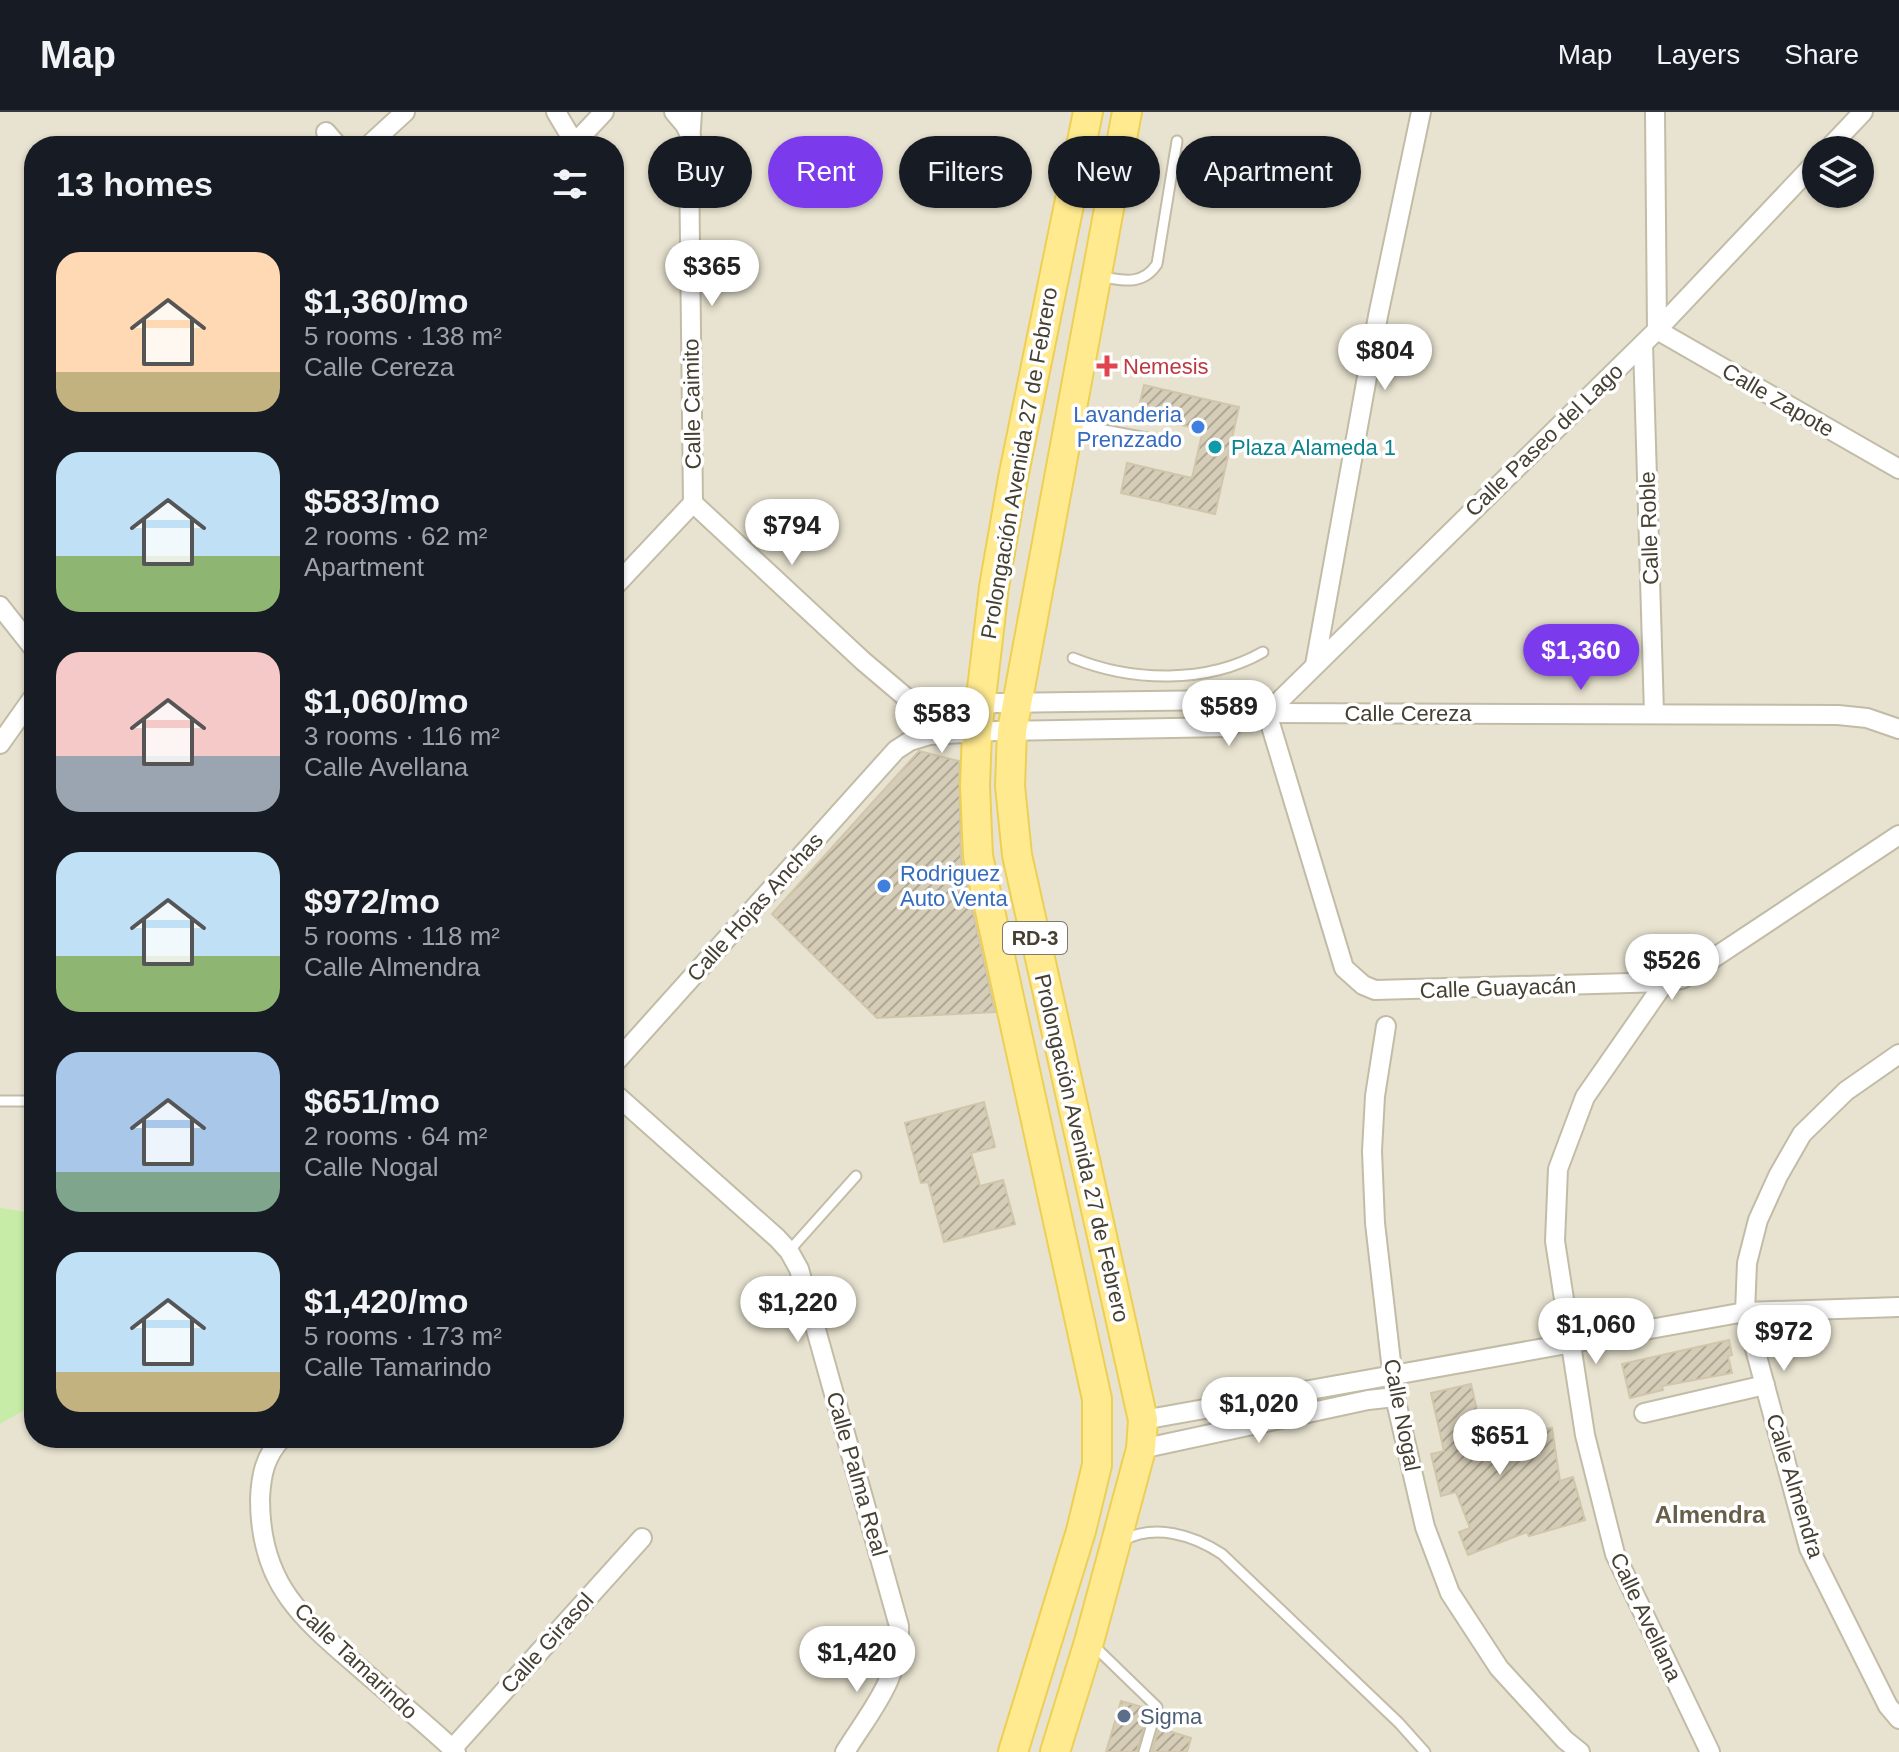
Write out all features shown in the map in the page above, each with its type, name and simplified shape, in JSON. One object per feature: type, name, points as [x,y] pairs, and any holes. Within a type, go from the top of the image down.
[{"type":"main road","name":"Prolongación Avenida 27 de Febrero","points":[[1013,1752],[1081,1531],[1097,1465],[1099,1434],[1097,1399],[978,856],[975,786],[977,732],[994,587],[1013,478],[1088,112]]},
{"type":"main road","name":"Prolongación Avenida 27 de Febrero","points":[[1055,1752],[1089,1642],[1141,1449],[1143,1420],[1017,855],[1010,786],[1012,731],[1127,112]]},
{"type":"street","points":[[379,136],[405,112]]},
{"type":"street","points":[[556,112],[569,136]]},
{"type":"street","points":[[582,136],[604,112]]},
{"type":"street","points":[[674,112],[690,136]]},
{"type":"street","name":"Calle Caimito","points":[[691,136],[692,112]]},
{"type":"street","points":[[1315,665],[1378,316],[1421,112]]},
{"type":"street","points":[[1655,112],[1657,330]]},
{"type":"street","points":[[1840,136],[1863,112]]},
{"type":"street","name":"Calle Paseo del Lago","points":[[1259,713],[1315,665],[1643,344],[1802,177]]},
{"type":"street","name":"Calle Caimito","points":[[691,208],[693,503]]},
{"type":"street","name":"Calle Zapote","points":[[1657,330],[1899,469]]},
{"type":"street","name":"Calle Roble","points":[[1643,344],[1654,713]]},
{"type":"street","points":[[624,576],[693,503],[898,691],[909,700],[931,704],[930,735]]},
{"type":"street","points":[[0,606],[24,636]]},
{"type":"street","name":"Calle Cereza","points":[[931,704],[1225,700],[1259,713],[1838,715],[1867,718],[1892,724],[1899,729]]},
{"type":"street","points":[[0,744],[24,710]]},
{"type":"street","name":"Calle Cereza","points":[[930,735],[1229,727],[1259,713]]},
{"type":"street","name":"Calle Guayacán","points":[[1259,713],[1344,968],[1363,985],[1389,991],[1682,979],[1899,835]]},
{"type":"street","name":"Calle Hojas Anchas","points":[[624,1053],[896,750],[910,741],[930,735]]},
{"type":"street","name":"Calle Avellana","points":[[1665,982],[1585,1097],[1558,1169],[1555,1241],[1585,1435],[1615,1554],[1710,1752]]},
{"type":"street","name":"Calle Nogal","points":[[1386,1026],[1375,1096],[1372,1151],[1375,1223],[1395,1397],[1425,1527],[1450,1593],[1499,1668],[1565,1740],[1580,1752]]},
{"type":"street","name":"Calle Almendra","points":[[1899,1054],[1846,1091],[1802,1134],[1758,1220],[1747,1263],[1745,1312],[1809,1548],[1888,1706],[1899,1719]]},
{"type":"street","name":"Calle Palma Real","points":[[624,1102],[789,1251],[799,1269],[899,1626],[900,1649],[894,1674],[845,1752]]},
{"type":"street","points":[[1143,1420],[1745,1312],[1899,1307]]},
{"type":"street","points":[[1644,1413],[1765,1385]]},
{"type":"street","points":[[1141,1449],[1368,1400],[1395,1397]]},
{"type":"street","name":"Calle Tamarindo","points":[[272,1448],[261,1476],[263,1538],[269,1560],[289,1598],[330,1642],[454,1750]]},
{"type":"street","name":"Calle Girasol","points":[[454,1750],[642,1538]]},
{"type":"lane","points":[[1095,275],[1131,281],[1151,273],[1157,264],[1176,147]]},
{"type":"lane","points":[[1068,424],[1173,443]]},
{"type":"lane","points":[[1073,658],[1104,669],[1163,677],[1247,662],[1263,652]]},
{"type":"lane","points":[[1163,677],[1163,700]]},
{"type":"lane","points":[[0,1101],[24,1101]]},
{"type":"lane","points":[[789,1251],[856,1176]]},
{"type":"lane","points":[[1115,1545],[1137,1533],[1175,1533],[1206,1544],[1222,1554],[1399,1723],[1425,1752]]},
{"type":"lane","points":[[1089,1642],[1157,1707],[1144,1752]]},
{"type":"shaded area","points":[[0,112],[1899,112],[1899,1752],[0,1752]]},
{"type":"green space","points":[[0,1208],[24,1212],[24,1410],[0,1424]]},
{"type":"building","name":"Plaza Alameda 1","points":[[1144,385],[1239,407],[1215,514],[1121,493],[1127,463],[1192,478],[1203,430],[1137,415]]},
{"type":"building","name":"Rodriguez Auto Venta","points":[[919,751],[959,761],[961,859],[995,1012],[877,1018],[772,914]]},
{"type":"building","points":[[984,1102],[995,1147],[971,1153],[980,1186],[1003,1180],[1015,1224],[944,1242],[928,1182],[921,1183],[905,1123]]},
{"type":"building","points":[[1729,1340],[1732,1355],[1728,1356],[1732,1373],[1662,1386],[1663,1390],[1630,1398],[1622,1364]]},
{"type":"building","points":[[1471,1384],[1484,1441],[1493,1440],[1494,1444],[1525,1438],[1524,1432],[1552,1428],[1560,1481],[1573,1477],[1585,1520],[1529,1536],[1527,1532],[1468,1555],[1459,1532],[1470,1528],[1456,1492],[1441,1496],[1431,1454],[1444,1451],[1431,1393]]},
{"type":"building","points":[[1121,1701],[1149,1709],[1137,1752],[1106,1752]]},
{"type":"building","points":[[1159,1728],[1191,1738],[1187,1752],[1152,1752]]},
{"type":"place","name":"Nemesis","points":[[1107,366]]},
{"type":"place","name":"Lavanderia Prenzzado","points":[[1198,427]]},
{"type":"place","name":"Plaza Alameda 1","points":[[1215,447]]},
{"type":"place","name":"Rodriguez Auto Venta","points":[[884,886]]},
{"type":"place","name":"Sigma","points":[[1124,1716]]},
{"type":"district","name":"Almendra","points":[[1710,1514]]}]
